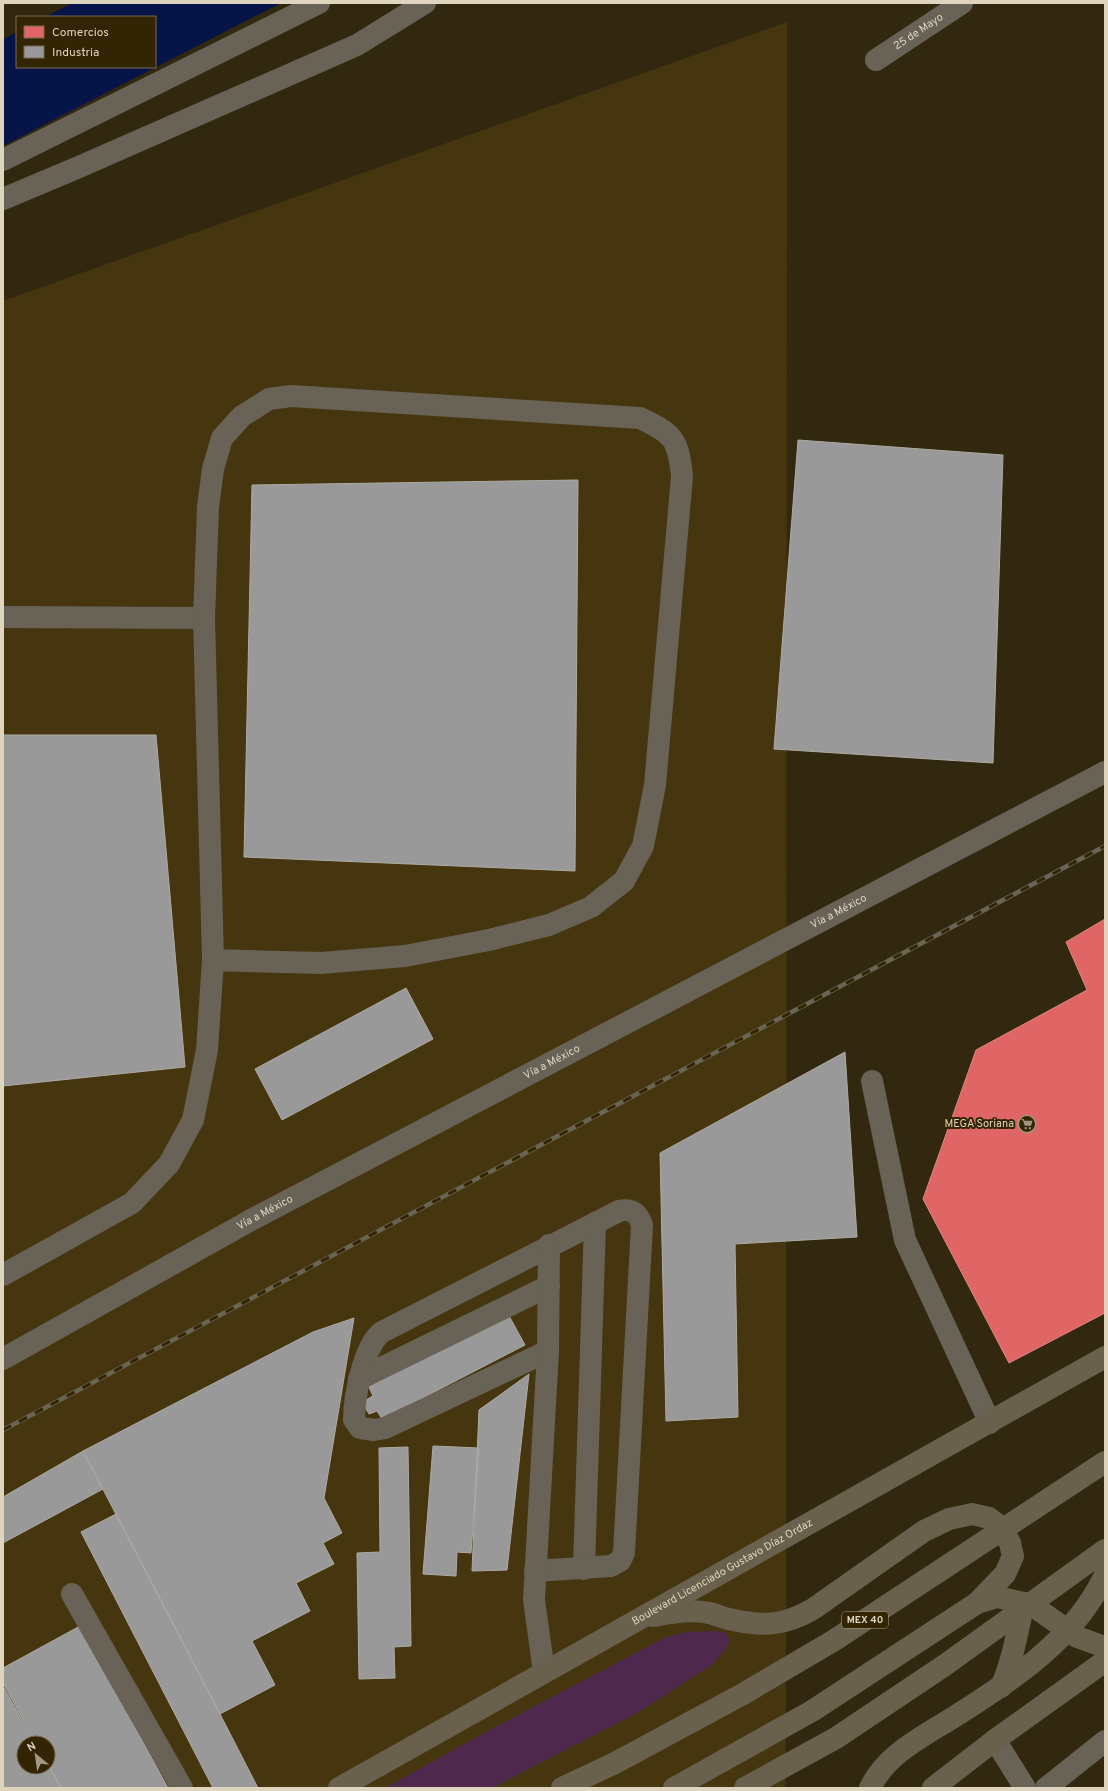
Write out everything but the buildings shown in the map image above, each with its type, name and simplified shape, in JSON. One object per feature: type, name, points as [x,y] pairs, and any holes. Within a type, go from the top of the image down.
[{"type":"main road","name":"Boulevard Licenciado Gustavo Díaz Ordaz","points":[[340,1788],[1105,1357]]},
{"type":"main road","points":[[1076,1373],[1105,1361]]},
{"type":"main road","name":"MEX 40","points":[[562,1788],[615,1763],[743,1694],[833,1642],[1105,1462]]},
{"type":"main road","points":[[626,1626],[652,1617],[694,1611],[709,1613],[749,1624],[783,1622],[798,1617],[813,1609],[924,1531],[949,1520],[972,1514],[989,1518],[1002,1528],[1010,1543],[1013,1556],[1005,1574],[977,1603],[812,1711],[674,1788]]},
{"type":"main road","points":[[745,1788],[836,1738],[945,1665],[1105,1550]]},
{"type":"main road","points":[[870,1788],[875,1777],[889,1761],[912,1744],[1001,1687],[1025,1669],[1083,1613],[1105,1575]]},
{"type":"main road","points":[[977,1603],[997,1597],[1024,1603],[1036,1608],[1077,1638],[1105,1647]]},
{"type":"main road","points":[[1001,1687],[1014,1654],[1024,1603]]},
{"type":"main road","points":[[933,1788],[995,1740],[1105,1661]]},
{"type":"street","points":[[3,160],[319,3]]},
{"type":"street","points":[[3,199],[357,45],[425,3]]},
{"type":"street","name":"25 de Mayo","points":[[876,60],[962,3]]},
{"type":"street","points":[[3,1275],[132,1203],[169,1164],[193,1120],[207,1050],[213,960],[204,618],[208,507],[213,469],[222,438],[242,416],[269,399],[291,396],[640,418],[658,426],[672,437],[680,453],[682,476],[655,786],[643,846],[624,881],[584,910],[549,925],[489,940],[405,956],[321,963],[213,960]]},
{"type":"street","points":[[3,617],[204,618]]},
{"type":"street","name":"Vía a México","points":[[3,1359],[251,1220],[1105,772]]},
{"type":"street","points":[[872,1081],[905,1240],[990,1423]]},
{"type":"street","points":[[535,1571],[584,1569],[611,1566],[620,1561],[624,1553],[642,1225],[640,1218],[634,1212],[627,1209],[619,1211],[550,1245],[376,1336],[372,1342],[359,1379],[354,1420],[360,1428],[374,1430],[385,1428],[548,1351]]},
{"type":"street","points":[[584,1569],[595,1223]]},
{"type":"street","points":[[544,1672],[534,1600],[548,1351],[550,1245]]},
{"type":"street","points":[[359,1379],[549,1286]]},
{"type":"street","points":[[72,1594],[182,1788]]},
{"type":"street","points":[[995,1740],[1025,1788]]},
{"type":"street","points":[[1046,1788],[1105,1741]]},
{"type":"shaded area","points":[[72,3],[281,3],[156,67],[156,16],[47,16]]},
{"type":"shaded area","points":[[787,22],[786,1788],[3,1788],[3,301]]},
{"type":"shaded area","points":[[16,32],[16,68],[155,68],[3,146],[3,39]]},
{"type":"shaded area","points":[[686,1632],[724,1632],[729,1638],[728,1646],[713,1664],[639,1712],[492,1788],[385,1788],[497,1726],[664,1638]]},
{"type":"railway","points":[[3,1430],[1105,846]]},
{"type":"place","name":"MEGA Soriana","points":[[1027,1124]]}]
